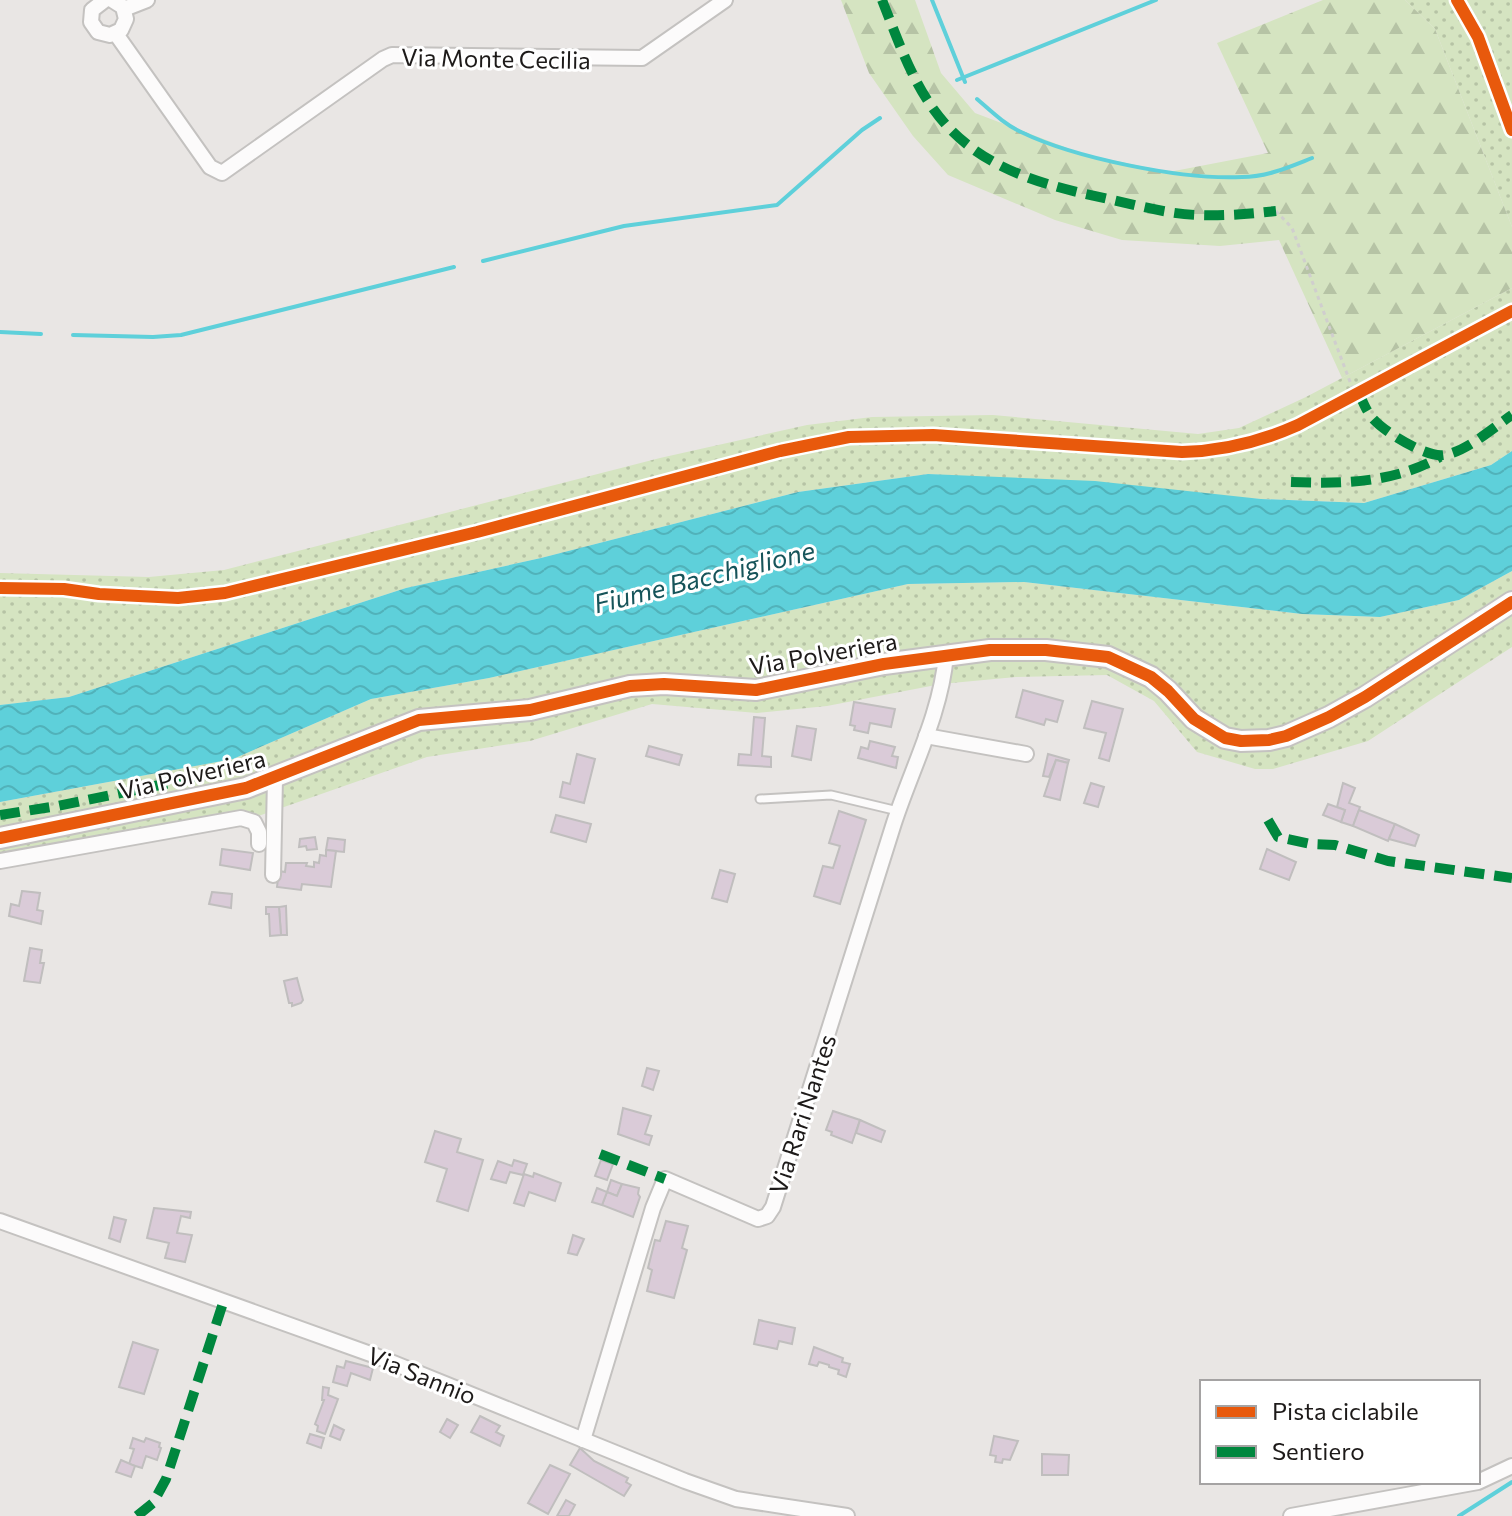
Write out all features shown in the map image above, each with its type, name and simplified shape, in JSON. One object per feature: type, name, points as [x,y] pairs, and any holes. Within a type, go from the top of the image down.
[{"type":"street","name":"Via Monte Cecilia","points":[[102,0],[90,16],[93,28],[103,35],[116,34],[210,167],[222,173],[392,55],[642,58],[725,0]]},
{"type":"street","points":[[118,5],[147,0]]},
{"type":"street","points":[[116,34],[124,25],[126,13],[118,5]]},
{"type":"street","name":"Via Polveriera","points":[[0,838],[212,796],[275,778],[419,720],[530,710],[630,686],[664,684],[756,690],[884,664],[990,650],[1046,650],[1108,657],[1151,677],[1194,719],[1225,738],[1269,740],[1329,717],[1365,697],[1512,602]]},
{"type":"street","name":"Via Rari Nantes","points":[[583,1440],[653,1208],[665,1179],[758,1219],[767,1216],[773,1207],[898,811],[926,736],[944,675],[946,655]]},
{"type":"street","points":[[926,736],[1026,754]]},
{"type":"street","name":"Via Polveriera","points":[[273,875],[275,778]]},
{"type":"street","name":"Via Polveriera","points":[[0,861],[241,818],[254,822],[259,832],[259,844]]},
{"type":"street","name":"Via Sannio","points":[[0,1221],[376,1356],[736,1499],[847,1516]]},
{"type":"street","points":[[1480,1481],[1512,1466]]},
{"type":"street","points":[[1291,1516],[1467,1484]]},
{"type":"lane","points":[[760,799],[831,795],[898,811]]},
{"type":"path","points":[[1276,211],[1292,228],[1355,395]]},
{"type":"green space","points":[[841,0],[915,0],[941,73],[975,113],[1083,154],[1169,172],[1268,153],[1217,43],[1323,0],[1405,0],[1435,29],[1512,227],[1512,288],[1342,378],[1279,240],[1220,246],[1122,240],[1055,220],[948,175],[913,136],[869,73]]},
{"type":"green space","points":[[1405,0],[1512,0],[1512,227],[1435,29]]},
{"type":"green space","points":[[1512,288],[1512,451],[1491,465],[1364,503],[1261,499],[928,474],[798,492],[541,558],[406,588],[69,697],[0,705],[0,573],[149,577],[224,570],[660,458],[807,425],[872,417],[993,415],[1198,434],[1239,428],[1306,397]]},
{"type":"green space","points":[[1512,571],[1512,647],[1368,741],[1273,769],[1255,769],[1197,752],[1154,701],[1107,675],[1016,677],[941,684],[827,706],[757,713],[652,704],[530,741],[427,757],[244,821],[0,865],[0,802],[233,759],[371,699],[489,678],[908,584],[1024,582],[1302,614],[1380,617],[1459,600]]},
{"type":"water","name":"Fiume Bacchiglione","points":[[1512,451],[1512,571],[1459,600],[1380,617],[1302,614],[1024,582],[908,584],[489,678],[371,699],[233,759],[0,802],[0,705],[69,697],[406,588],[541,558],[798,492],[928,474],[1095,481],[1261,499],[1364,503],[1491,465]]},
{"type":"building","points":[[1023,690],[1063,701],[1057,722],[1046,719],[1044,725],[1016,717]]},
{"type":"building","points":[[1092,701],[1123,709],[1109,761],[1099,758],[1106,733],[1084,728]]},
{"type":"building","points":[[854,702],[895,709],[891,727],[870,723],[868,733],[854,730],[855,726],[850,725]]},
{"type":"building","points":[[754,717],[765,718],[762,756],[771,757],[771,767],[738,765],[739,754],[751,755]]},
{"type":"building","points":[[797,726],[816,729],[811,760],[792,756]]},
{"type":"building","points":[[870,741],[895,747],[892,756],[898,757],[896,768],[858,758],[861,747],[868,749]]},
{"type":"building","points":[[649,746],[682,755],[679,765],[646,756]]},
{"type":"building","points":[[577,754],[595,759],[584,803],[560,797],[563,782],[570,784]]},
{"type":"building","points":[[1048,754],[1069,760],[1068,763],[1056,760],[1049,777],[1043,776]]},
{"type":"building","points":[[1056,760],[1068,763],[1060,800],[1044,796]]},
{"type":"building","points":[[1091,783],[1104,787],[1098,807],[1084,803]]},
{"type":"building","points":[[1343,783],[1355,788],[1349,803],[1360,807],[1353,826],[1341,822],[1345,810],[1337,807]]},
{"type":"building","points":[[1328,804],[1345,810],[1341,822],[1323,815]]},
{"type":"building","points":[[1359,810],[1395,824],[1388,841],[1353,826]]},
{"type":"building","points":[[839,811],[866,820],[840,904],[814,896],[823,866],[833,868],[840,846],[829,843]]},
{"type":"building","points":[[556,815],[591,824],[586,842],[551,832]]},
{"type":"building","points":[[1395,824],[1419,835],[1415,846],[1389,839]]},
{"type":"building","points":[[315,837],[317,849],[299,847],[300,839]]},
{"type":"building","points":[[328,838],[345,840],[344,852],[326,850]]},
{"type":"building","points":[[222,849],[253,853],[250,870],[220,865]]},
{"type":"building","points":[[1267,849],[1296,862],[1289,880],[1260,869]]},
{"type":"building","points":[[326,850],[336,851],[331,887],[302,884],[301,890],[277,887],[279,871],[285,872],[286,863],[307,863],[306,866],[314,867],[314,862],[319,863],[320,855],[326,856]]},
{"type":"building","points":[[720,870],[735,874],[727,902],[712,898]]},
{"type":"building","points":[[22,891],[40,893],[37,910],[43,911],[41,924],[9,916],[11,904],[19,906]]},
{"type":"building","points":[[212,892],[232,894],[231,908],[209,904]]},
{"type":"building","points":[[286,906],[287,935],[281,935],[279,907]]},
{"type":"building","points":[[266,907],[279,907],[281,935],[270,936]]},
{"type":"building","points":[[30,948],[42,950],[40,963],[44,963],[40,983],[24,981]]},
{"type":"building","points":[[297,978],[303,1000],[292,1006],[284,981]]},
{"type":"building","points":[[647,1068],[659,1071],[653,1090],[642,1086]]},
{"type":"building","points":[[623,1108],[651,1116],[645,1134],[652,1136],[649,1145],[618,1134]]},
{"type":"building","points":[[833,1111],[860,1120],[852,1143],[826,1130]]},
{"type":"building","points":[[860,1120],[885,1131],[881,1142],[856,1133]]},
{"type":"building","points":[[435,1131],[461,1139],[457,1152],[483,1160],[468,1211],[437,1201],[447,1169],[425,1162]]},
{"type":"building","points":[[514,1160],[527,1164],[523,1175],[510,1172],[506,1183],[491,1179],[498,1161],[512,1166]]},
{"type":"building","points":[[601,1160],[613,1164],[607,1180],[595,1176]]},
{"type":"building","points":[[534,1173],[561,1183],[555,1201],[529,1192],[524,1206],[514,1203],[524,1174],[533,1177]]},
{"type":"building","points":[[611,1180],[622,1184],[617,1196],[607,1192]]},
{"type":"building","points":[[622,1184],[639,1188],[640,1197],[633,1217],[602,1205],[607,1192],[617,1196]]},
{"type":"building","points":[[597,1188],[607,1192],[602,1205],[592,1202]]},
{"type":"building","points":[[154,1208],[191,1212],[190,1218],[181,1216],[177,1233],[192,1235],[185,1262],[165,1258],[169,1243],[147,1238]]},
{"type":"building","points":[[114,1217],[126,1220],[120,1242],[109,1238]]},
{"type":"building","points":[[666,1221],[688,1226],[682,1248],[687,1250],[674,1298],[647,1291],[652,1270],[648,1268],[655,1240],[660,1241]]},
{"type":"building","points":[[573,1235],[584,1239],[577,1255],[568,1253]]},
{"type":"building","points":[[759,1320],[795,1328],[792,1344],[779,1341],[777,1349],[754,1344]]},
{"type":"building","points":[[133,1342],[158,1350],[144,1394],[119,1387]]},
{"type":"building","points":[[814,1347],[843,1358],[842,1362],[850,1364],[846,1377],[829,1365],[819,1362],[817,1366],[809,1364]]},
{"type":"building","points":[[346,1361],[373,1368],[370,1380],[351,1373],[347,1386],[333,1382],[337,1366],[344,1368]]},
{"type":"building","points":[[323,1387],[329,1388],[328,1395],[338,1399],[325,1434],[317,1431],[315,1424],[324,1400]]},
{"type":"building","points":[[480,1416],[500,1426],[496,1432],[504,1436],[500,1446],[471,1432]]},
{"type":"building","points":[[447,1419],[458,1425],[450,1438],[440,1432]]},
{"type":"building","points":[[334,1425],[344,1430],[340,1440],[330,1436]]},
{"type":"building","points":[[310,1434],[324,1438],[321,1448],[307,1443]]},
{"type":"building","points":[[994,1436],[1018,1441],[1010,1460],[995,1462],[996,1456],[990,1455]]},
{"type":"building","points":[[133,1438],[160,1443],[157,1460],[146,1456],[142,1468],[129,1464],[134,1449],[130,1448]]},
{"type":"building","points":[[580,1448],[594,1461],[628,1478],[626,1482],[631,1485],[624,1496],[570,1465]]},
{"type":"building","points":[[1042,1454],[1069,1455],[1068,1475],[1042,1475]]},
{"type":"building","points":[[121,1460],[135,1466],[131,1477],[116,1472]]},
{"type":"building","points":[[550,1465],[570,1474],[548,1514],[528,1503]]},
{"type":"building","points":[[566,1500],[575,1505],[569,1516],[557,1516]]},
{"type":"waterway","points":[[932,0],[965,82]]},
{"type":"waterway","points":[[957,80],[1156,0]]},
{"type":"waterway","points":[[977,99],[1009,125],[1043,142],[1160,171],[1251,177],[1312,158]]},
{"type":"waterway","points":[[483,261],[624,226],[777,205],[862,130],[880,118]]},
{"type":"waterway","points":[[73,335],[181,335],[454,267]]},
{"type":"waterway","points":[[0,332],[41,334]]},
{"type":"waterway","points":[[1459,1516],[1512,1482]]},
{"type":"marked path","points":[[882,0],[910,67],[937,114],[966,144],[1004,168],[1068,190],[1165,211],[1217,215],[1276,211]]},
{"type":"marked path","points":[[1359,393],[1370,415],[1383,428],[1415,448],[1436,455],[1461,449],[1512,415]]},
{"type":"marked path","points":[[1291,482],[1330,483],[1386,477],[1423,466],[1440,457]]},
{"type":"marked path","points":[[0,815],[194,778]]},
{"type":"marked path","points":[[1268,820],[1278,837],[1335,845],[1388,861],[1512,878]]},
{"type":"marked path","points":[[600,1154],[665,1179]]},
{"type":"marked path","points":[[137,1516],[153,1503],[166,1479],[223,1303]]},
{"type":"cycle path","points":[[1457,0],[1478,37],[1512,130]]},
{"type":"cycle path","points":[[0,588],[64,589],[178,598],[225,593],[477,532],[780,451],[849,437],[933,435],[1182,452],[1227,448],[1298,425],[1512,311]]},
{"type":"cycle path","points":[[0,838],[246,788],[419,720],[530,710],[630,686],[664,684],[756,690],[884,664],[990,650],[1046,650],[1108,657],[1151,677],[1194,719],[1225,738],[1269,740],[1329,717],[1365,697],[1512,602]]}]
